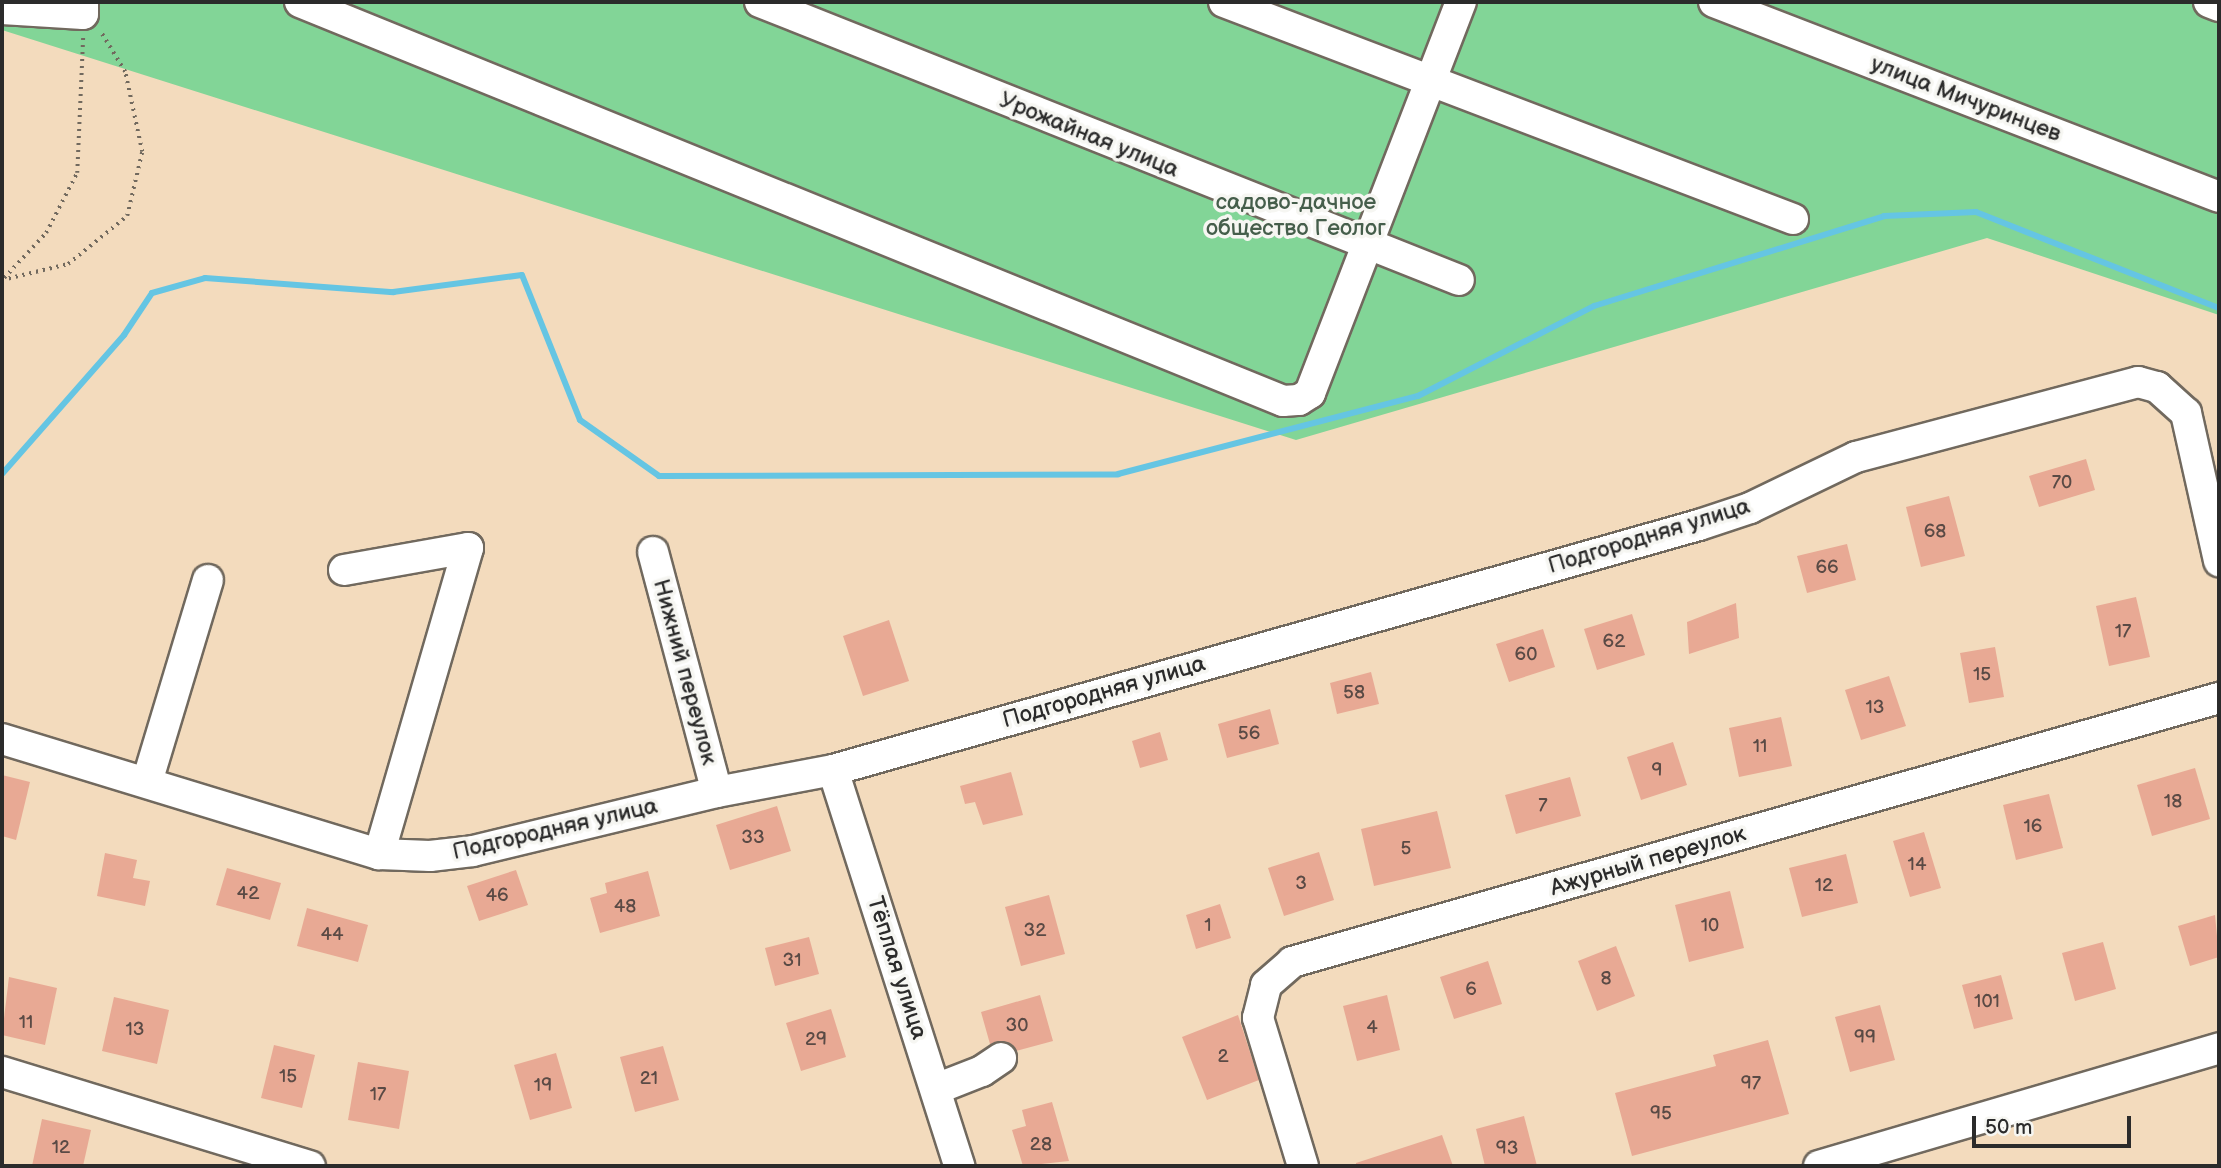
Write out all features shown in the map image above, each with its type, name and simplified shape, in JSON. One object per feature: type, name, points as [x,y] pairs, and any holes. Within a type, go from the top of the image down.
[{"type":"street","points":[[300,2],[1283,401],[1299,400],[1310,393],[1461,2]]},
{"type":"street","name":"Урожайная улица","points":[[760,2],[1366,246],[1460,279]]},
{"type":"street","points":[[1224,2],[1793,219]]},
{"type":"street","name":"улица Мичуринцев","points":[[1714,2],[2219,197]]},
{"type":"street","points":[[2209,2],[2219,6]]},
{"type":"street","points":[[2,9],[83,8]]},
{"type":"street","name":"Подгородняя улица","points":[[2,739],[379,854],[430,856],[472,851],[717,792],[833,770],[1699,525],[1750,508],[1856,457],[2114,385],[2138,382],[2157,387],[2186,413],[2219,561]]},
{"type":"street","points":[[344,570],[468,548],[379,854]]},
{"type":"street","name":"Нижний переулок","points":[[653,552],[717,792]]},
{"type":"street","points":[[148,782],[208,580]]},
{"type":"street","name":"Ажурный переулок","points":[[1303,1166],[1258,1018],[1266,985],[1292,962],[2219,698]]},
{"type":"street","name":"Тёплая улица","points":[[833,770],[936,1089],[958,1166]]},
{"type":"street","points":[[1819,1166],[2219,1048]]},
{"type":"street","points":[[936,1089],[982,1071],[1001,1058]]},
{"type":"street","points":[[2,1072],[310,1166]]},
{"type":"path","points":[[2,280],[68,264],[127,216],[142,152],[125,72],[108,38],[83,8]]},
{"type":"path","points":[[2,280],[46,233],[77,173],[83,8]]},
{"type":"green space","name":"садово-дачное общество Геолог","points":[[2,2],[2219,2],[2219,315],[1987,238],[1296,440],[2,30]]},
{"type":"building","points":[[2086,459],[2095,490],[2039,507],[2029,476]]},
{"type":"building","points":[[1949,496],[1965,556],[1921,567],[1906,507]]},
{"type":"building","points":[[1847,544],[1856,580],[1807,593],[1797,556]]},
{"type":"building","points":[[2136,597],[2150,657],[2109,666],[2096,606]]},
{"type":"building","points":[[1736,603],[1739,638],[1689,654],[1687,622]]},
{"type":"building","points":[[1632,614],[1645,655],[1597,670],[1584,629]]},
{"type":"building","points":[[889,620],[909,681],[863,696],[843,636]]},
{"type":"building","points":[[1543,629],[1555,667],[1509,682],[1496,644]]},
{"type":"building","points":[[1995,647],[2004,697],[1969,703],[1960,653]]},
{"type":"building","points":[[1371,672],[1379,704],[1337,714],[1330,683]]},
{"type":"building","points":[[1889,676],[1906,726],[1861,740],[1845,690]]},
{"type":"building","points":[[1270,709],[1279,744],[1227,758],[1218,724]]},
{"type":"building","points":[[1781,717],[1792,766],[1739,777],[1729,728]]},
{"type":"building","points":[[1160,732],[1168,760],[1140,768],[1132,741]]},
{"type":"building","points":[[1673,742],[1687,785],[1641,800],[1627,757]]},
{"type":"building","points":[[2195,768],[2210,819],[2152,836],[2137,785]]},
{"type":"building","points":[[1011,772],[1023,815],[983,825],[975,802],[965,804],[960,786]]},
{"type":"building","points":[[2,775],[30,782],[16,840],[2,836]]},
{"type":"building","points":[[1570,777],[1581,816],[1516,834],[1505,795]]},
{"type":"building","points":[[2049,794],[2063,848],[2016,860],[2003,805]]},
{"type":"building","points":[[777,806],[791,851],[730,870],[716,825]]},
{"type":"building","points":[[1437,811],[1451,868],[1374,886],[1361,829]]},
{"type":"building","points":[[1924,832],[1941,888],[1910,897],[1893,841]]},
{"type":"building","points":[[1319,852],[1334,900],[1284,916],[1268,868]]},
{"type":"building","points":[[105,853],[137,860],[133,878],[150,881],[145,906],[97,896]]},
{"type":"building","points":[[1846,854],[1858,903],[1802,917],[1789,868]]},
{"type":"building","points":[[227,868],[281,883],[270,920],[216,905]]},
{"type":"building","points":[[516,870],[528,905],[479,921],[467,886]]},
{"type":"building","points":[[648,871],[660,916],[600,933],[590,898],[607,893],[605,883]]},
{"type":"building","points":[[1730,891],[1744,948],[1689,962],[1675,905]]},
{"type":"building","points":[[1049,895],[1065,954],[1021,966],[1005,907]]},
{"type":"building","points":[[1220,904],[1231,938],[1196,949],[1186,915]]},
{"type":"building","points":[[307,908],[368,925],[358,962],[297,946]]},
{"type":"building","points":[[2215,915],[2219,957],[2190,966],[2178,926]]},
{"type":"building","points":[[809,937],[819,974],[775,986],[765,948]]},
{"type":"building","points":[[2103,942],[2116,989],[2075,1001],[2062,953]]},
{"type":"building","points":[[1616,946],[1635,996],[1597,1011],[1578,961]]},
{"type":"building","points":[[1488,961],[1502,1004],[1454,1019],[1440,977]]},
{"type":"building","points":[[2001,975],[2013,1019],[1974,1029],[1962,985]]},
{"type":"building","points":[[9,977],[57,988],[45,1045],[2,1035]]},
{"type":"building","points":[[1040,995],[1053,1041],[1016,1051],[1008,1042],[990,1044],[981,1012]]},
{"type":"building","points":[[1387,995],[1400,1050],[1357,1061],[1343,1006]]},
{"type":"building","points":[[114,997],[169,1010],[157,1064],[102,1051]]},
{"type":"building","points":[[1880,1005],[1895,1060],[1850,1072],[1835,1017]]},
{"type":"building","points":[[831,1009],[846,1057],[801,1071],[786,1023]]},
{"type":"building","points":[[1238,1015],[1259,1080],[1207,1100],[1182,1037]]},
{"type":"building","points":[[1768,1040],[1789,1114],[1632,1156],[1615,1093],[1716,1066],[1713,1055]]},
{"type":"building","points":[[274,1045],[315,1055],[302,1108],[261,1098]]},
{"type":"building","points":[[663,1046],[679,1100],[635,1112],[620,1057]]},
{"type":"building","points":[[556,1053],[572,1108],[530,1120],[514,1065]]},
{"type":"building","points":[[358,1062],[409,1071],[399,1129],[348,1120]]},
{"type":"building","points":[[1052,1102],[1069,1161],[1023,1166],[1012,1130],[1026,1126],[1022,1110]]},
{"type":"building","points":[[1524,1116],[1537,1166],[1485,1166],[1476,1129]]},
{"type":"building","points":[[42,1119],[91,1130],[83,1166],[32,1166]]},
{"type":"building","points":[[1442,1135],[1453,1166],[1356,1166],[1356,1163]]},
{"type":"waterway","points":[[2,474],[124,335],[152,293],[205,278],[393,292],[522,275],[580,420],[659,476],[1118,474],[1418,396],[1594,306],[1884,216],[1976,212],[2219,308]]}]
